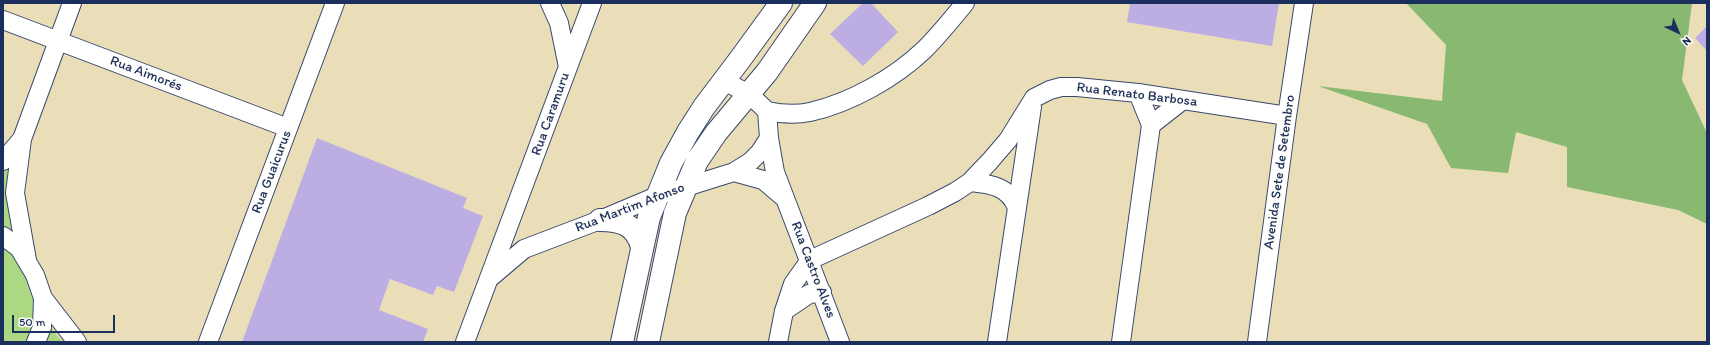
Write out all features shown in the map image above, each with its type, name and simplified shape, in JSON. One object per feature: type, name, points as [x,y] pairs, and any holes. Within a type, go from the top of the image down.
[{"type":"main road","points":[[622,342],[649,217],[657,196],[688,132],[704,107],[781,3]]},
{"type":"main road","points":[[648,342],[676,213],[685,186],[697,161],[716,133],[767,72],[815,3]]},
{"type":"main road","points":[[600,220],[614,220],[627,225],[637,234],[642,247]]},
{"type":"street","points":[[27,260],[15,193],[22,139],[72,3]]},
{"type":"street","name":"Rua Guaicurus","points":[[208,342],[335,3]]},
{"type":"street","points":[[550,3],[560,23],[568,67]]},
{"type":"street","name":"Rua Caramuru","points":[[465,342],[592,3]]},
{"type":"street","points":[[724,81],[748,94],[767,111],[782,114],[809,112],[835,104],[869,89],[901,69],[924,50],[965,3]]},
{"type":"street","name":"Avenida Sete de Setembro","points":[[1257,342],[1287,116],[1304,3]]},
{"type":"street","name":"Rua Aimorés","points":[[3,20],[288,128]]},
{"type":"street","name":"Rua Renato Barbosa","points":[[1034,98],[1050,90],[1061,87],[1138,92],[1287,116]]},
{"type":"street","points":[[1121,342],[1151,125],[1138,92]]},
{"type":"street","points":[[778,342],[784,311],[793,284],[810,260],[928,206],[970,182],[990,162],[1008,140],[1034,98]]},
{"type":"street","points":[[997,342],[1034,98]]},
{"type":"street","points":[[1151,125],[1183,100]]},
{"type":"street","name":"Rua Castro Alves","points":[[767,111],[769,138],[775,172],[784,198],[810,260],[840,342]]},
{"type":"street","name":"Rua Martim Afonso","points":[[489,279],[524,249],[657,196],[685,186],[734,172],[750,162],[760,152],[769,138]]},
{"type":"street","points":[[3,161],[22,139]]},
{"type":"street","name":"Rua Castro Alves","points":[[734,172],[763,180],[784,198]]},
{"type":"street","points":[[970,182],[991,184],[1004,191],[1013,199],[1017,208]]},
{"type":"street","points":[[510,225],[524,249]]},
{"type":"street","points":[[3,236],[19,248],[35,275],[43,298],[77,342]]},
{"type":"street","points":[[784,311],[809,294],[822,292]]},
{"type":"street","points":[[36,342],[42,327],[43,298]]},
{"type":"green space","points":[[1406,3],[1692,3],[1682,80],[1707,133],[1707,224],[1678,210],[1567,187],[1567,147],[1516,132],[1508,173],[1451,168],[1427,124],[1318,86],[1442,101],[1446,45]]},
{"type":"green space","points":[[12,161],[19,241],[3,228],[3,171]]},
{"type":"green space","points":[[3,243],[22,263],[34,287],[37,314],[30,342],[3,342]]},
{"type":"green space","points":[[49,322],[53,331],[63,342],[42,342]]},
{"type":"building","points":[[863,3],[871,3],[898,32],[863,66],[830,34]]},
{"type":"building","points":[[1130,3],[1279,3],[1272,46],[1127,22]]},
{"type":"building","points":[[1707,26],[1707,51],[1695,38]]},
{"type":"building","points":[[317,138],[467,198],[463,208],[483,216],[454,292],[437,286],[433,295],[390,279],[379,310],[428,329],[423,342],[242,342]]}]
